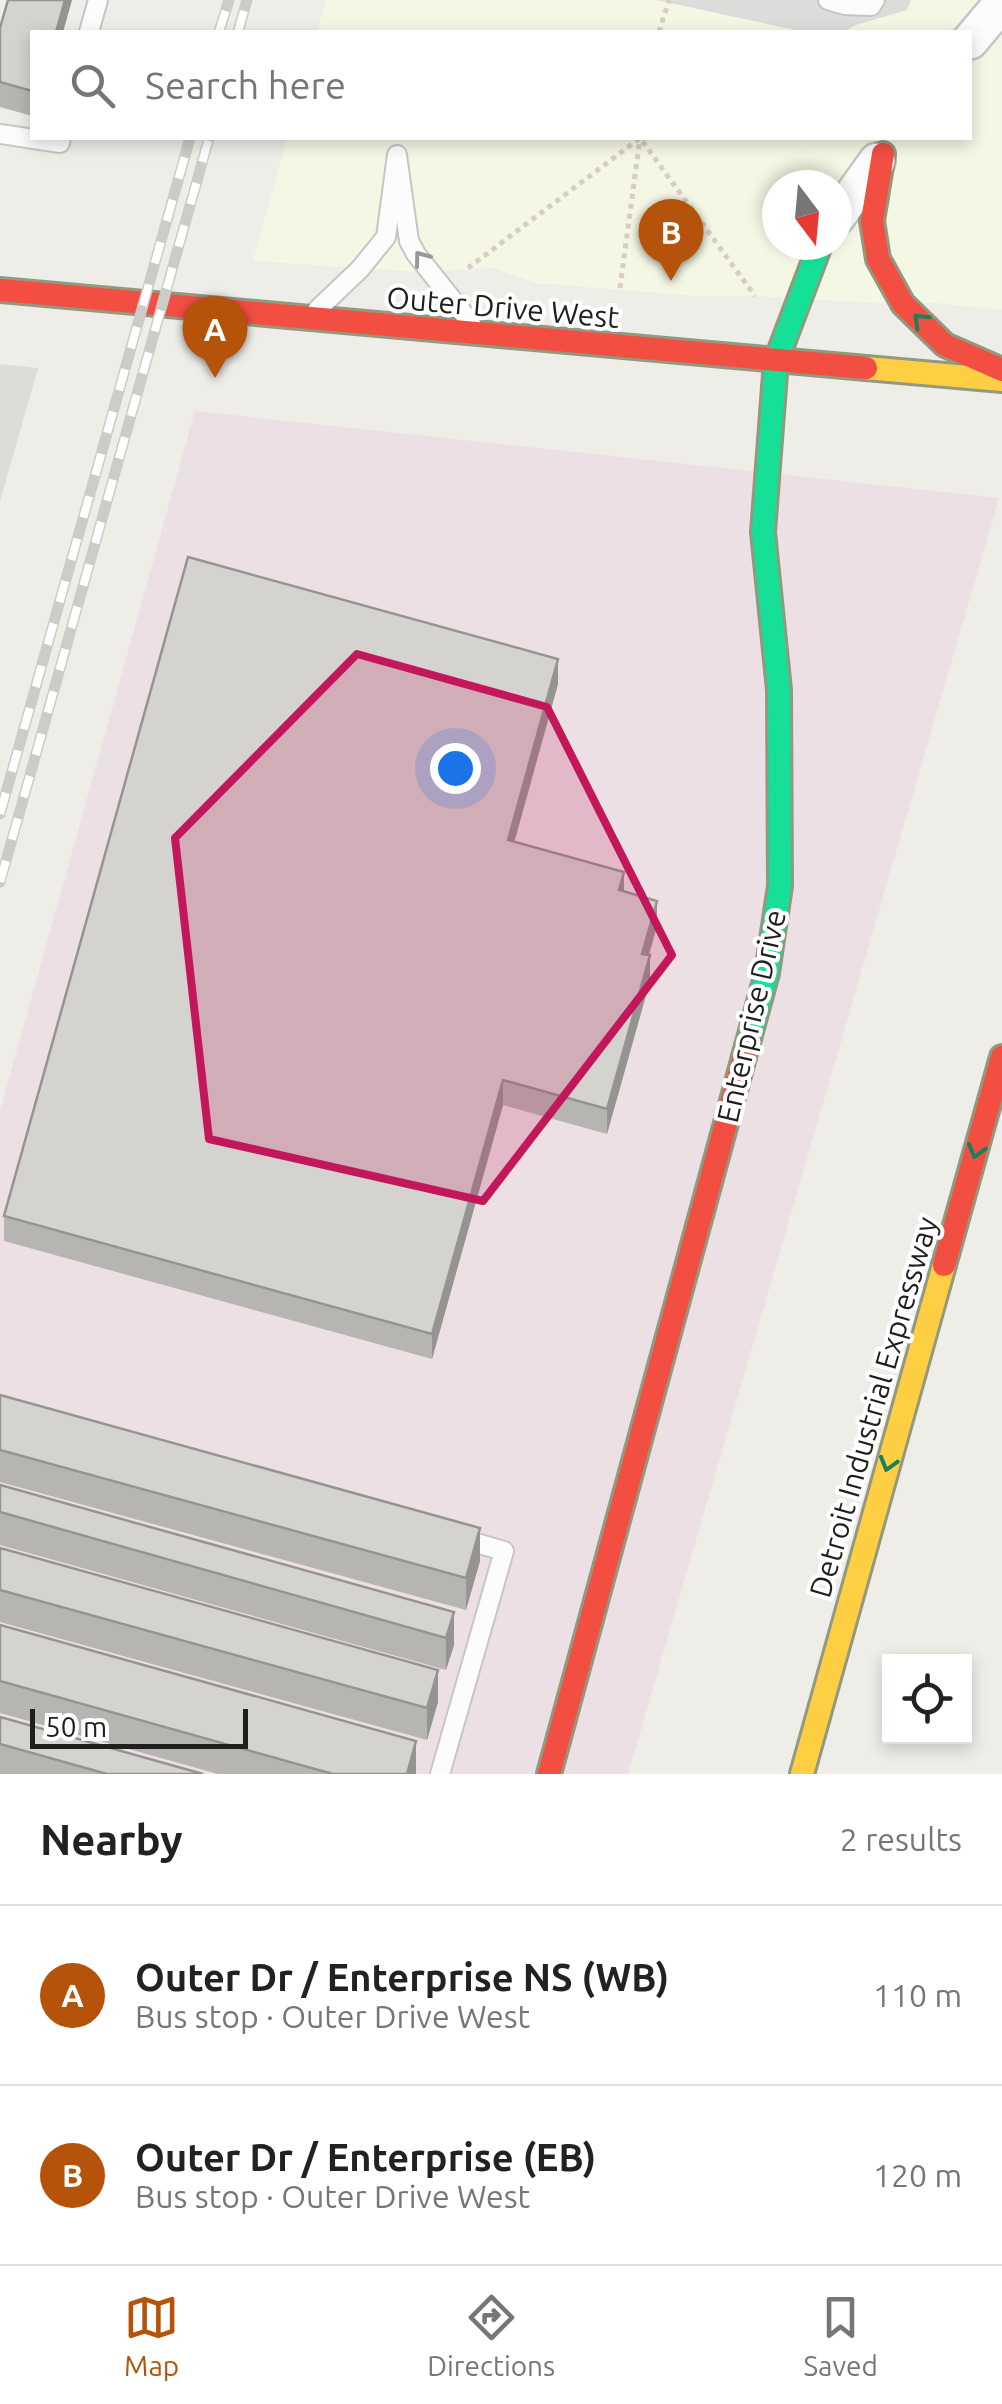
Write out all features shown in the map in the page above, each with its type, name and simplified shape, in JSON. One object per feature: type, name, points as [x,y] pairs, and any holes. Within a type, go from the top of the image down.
[{"type":"main road","points":[[889,146],[872,221],[878,259],[903,304],[945,345],[1002,370]]},
{"type":"main road","name":"Enterprise Drive","points":[[550,1774],[762,992],[776,923],[780,886],[779,690],[763,532],[776,361],[814,260]]},
{"type":"main road","name":"Outer Drive West","points":[[0,290],[1002,380]]},
{"type":"main road","name":"Detroit Industrial Expressway","points":[[802,1774],[1002,1057]]},
{"type":"street","points":[[972,39],[1002,3]]},
{"type":"street","points":[[852,197],[889,146]]},
{"type":"lane","points":[[90,30],[98,0]]},
{"type":"lane","points":[[828,0],[871,6],[875,0]]},
{"type":"lane","points":[[0,134],[30,138]]},
{"type":"lane","points":[[308,320],[386,237],[397,154],[409,241],[480,335]]},
{"type":"lane","points":[[440,1774],[504,1551],[448,1535]]},
{"type":"path","points":[[661,30],[669,0]]},
{"type":"path","points":[[468,268],[637,140]]},
{"type":"path","points":[[620,288],[640,140]]},
{"type":"path","points":[[641,140],[755,296]]},
{"type":"highlighted area","points":[[357,654],[547,707],[672,955],[483,1201],[209,1139],[175,838]]},
{"type":"shaded area","points":[[326,0],[1002,0],[1002,310],[936,303],[697,296],[535,283],[493,268],[417,272],[253,261],[286,140],[972,140],[972,30],[318,30]]},
{"type":"shaded area","points":[[656,0],[911,0],[907,10],[847,30],[795,30]]},
{"type":"shaded area","points":[[0,364],[38,368],[0,501]]},
{"type":"shaded area","points":[[195,411],[999,498],[628,1774],[0,1774],[0,1111]]},
{"type":"building","points":[[8,0],[65,0],[57,30],[30,30],[30,90],[0,82],[0,28]]},
{"type":"building","points":[[188,557],[558,659],[508,840],[624,872],[619,890],[657,901],[642,954],[650,955],[607,1109],[503,1080],[432,1334],[4,1216]]},
{"type":"building","points":[[0,1395],[480,1528],[466,1578],[0,1450]]},
{"type":"building","points":[[0,1485],[454,1612],[446,1638],[0,1512]]},
{"type":"building","points":[[0,1548],[438,1670],[427,1708],[0,1590]]},
{"type":"building","points":[[0,1625],[416,1741],[407,1774],[333,1774],[0,1681]]},
{"type":"building","points":[[0,1717],[203,1774],[107,1774],[0,1744]]},
{"type":"railway","points":[[220,30],[229,0]]},
{"type":"railway","points":[[239,30],[247,0]]},
{"type":"railway","points":[[0,814],[189,140]]},
{"type":"railway","points":[[0,882],[208,140]]},
{"type":"traffic: fast","points":[[744,1057],[767,973],[780,886],[779,690],[763,532],[776,361],[814,260]]},
{"type":"traffic: slow","points":[[866,368],[1002,380]]},
{"type":"traffic: slow","points":[[802,1774],[944,1265]]},
{"type":"traffic: jam","points":[[883,154],[872,221],[878,259],[903,304],[945,345],[1002,370]]},
{"type":"traffic: jam","points":[[0,290],[866,368]]},
{"type":"traffic: jam","points":[[549,1774],[744,1057]]},
{"type":"traffic: jam","points":[[944,1265],[1002,1057]]},
{"type":"place","name":"Outer Dr / Enterprise (EB)","points":[[671,281]]},
{"type":"place","name":"Outer Dr / Enterprise NS (WB)","points":[[215,378]]}]
